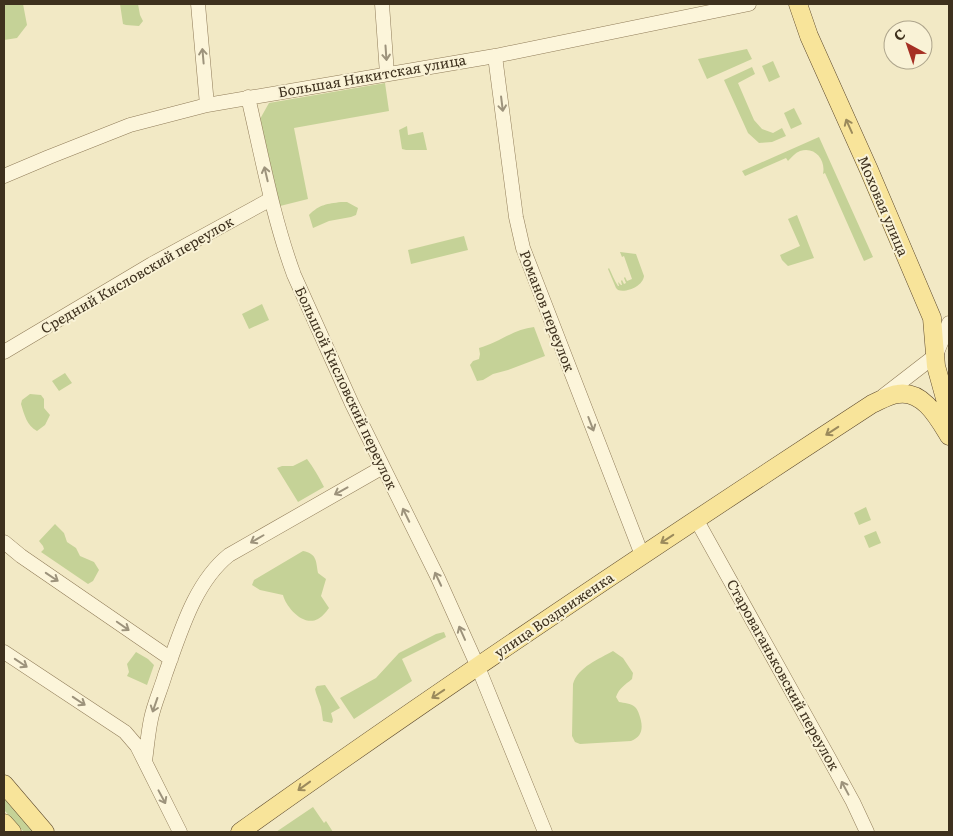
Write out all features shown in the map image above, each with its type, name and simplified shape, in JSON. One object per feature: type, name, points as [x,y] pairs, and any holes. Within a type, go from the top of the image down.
[{"type":"main road","name":"Моховая улица","points":[[798,4],[810,36],[932,318],[936,366],[949,413]]},
{"type":"main road","name":"улица Воздвиженка","points":[[240,832],[359,748],[642,555],[872,404],[888,396],[909,394],[918,398],[931,409],[949,436]]},
{"type":"main road","points":[[4,784],[45,832]]},
{"type":"main road","points":[[4,823],[12,832]]},
{"type":"street","points":[[198,4],[207,105]]},
{"type":"street","points":[[382,4],[387,74]]},
{"type":"street","name":"Большая Никитская улица","points":[[4,176],[57,153],[130,126],[207,105],[495,56],[749,4]]},
{"type":"street","name":"Романов переулок","points":[[495,56],[520,239],[642,555]]},
{"type":"street","name":"Большой Кисловский переулок","points":[[248,97],[271,199],[287,255],[301,292],[352,404],[438,578],[478,667],[545,832]]},
{"type":"street","name":"Средний Кисловский переулок","points":[[4,352],[152,264],[271,199]]},
{"type":"street","points":[[936,355],[949,323]]},
{"type":"street","name":"улица Воздвиженка","points":[[872,404],[936,355]]},
{"type":"street","points":[[145,761],[151,716],[171,659],[197,595],[206,579],[222,560],[229,555],[383,467]]},
{"type":"street","name":"Староваганьковский переулок","points":[[696,519],[826,753],[866,832]]},
{"type":"street","points":[[4,542],[21,556],[171,659]]},
{"type":"street","points":[[4,652],[126,732],[137,746],[180,832]]},
{"type":"green space","points":[[4,4],[23,4],[27,25],[17,38],[4,40]]},
{"type":"green space","points":[[120,4],[138,4],[143,21],[139,26],[123,24]]},
{"type":"green space","points":[[747,49],[752,59],[707,79],[698,59]]},
{"type":"green space","points":[[773,61],[780,77],[769,82],[762,66]]},
{"type":"green space","points":[[752,67],[755,74],[738,83],[754,120],[762,129],[773,133],[782,128],[786,136],[772,142],[759,143],[748,133],[724,80]]},
{"type":"green space","points":[[385,83],[389,111],[294,128],[308,199],[280,206],[260,119],[269,103]]},
{"type":"green space","points":[[794,108],[802,124],[791,129],[784,113]]},
{"type":"green space","points":[[407,126],[408,135],[423,132],[427,150],[402,149],[399,130]]},
{"type":"green space","points":[[819,137],[873,257],[864,261],[825,173],[823,174],[821,159],[815,152],[800,151],[788,161],[786,158],[745,176],[742,171]]},
{"type":"green space","points":[[347,202],[358,208],[356,215],[329,221],[313,228],[309,215],[313,211],[328,204]]},
{"type":"green space","points":[[797,215],[814,258],[788,266],[780,255],[800,246],[788,219]]},
{"type":"green space","points":[[464,236],[468,250],[411,264],[408,250]]},
{"type":"green space","points":[[620,252],[636,254],[644,276],[638,286],[622,291],[616,288],[608,269],[618,286],[618,282],[622,285],[622,280],[624,284],[626,283],[625,277],[627,281],[632,279],[624,256],[622,257]]},
{"type":"green space","points":[[262,304],[269,320],[249,329],[242,314]]},
{"type":"green space","points":[[534,327],[545,356],[477,381],[470,365],[473,361],[479,359],[479,348],[520,330]]},
{"type":"green space","points":[[65,373],[72,383],[59,391],[52,381]]},
{"type":"green space","points":[[30,394],[41,395],[44,399],[44,408],[50,415],[45,425],[37,431],[28,423],[21,404],[22,400]]},
{"type":"green space","points":[[307,459],[324,487],[298,502],[277,468],[293,466]]},
{"type":"green space","points":[[866,507],[871,520],[859,525],[854,513]]},
{"type":"green space","points":[[55,524],[64,533],[67,542],[76,548],[80,556],[94,562],[99,570],[93,581],[88,584],[41,552],[44,549],[39,541]]},
{"type":"green space","points":[[876,531],[881,543],[869,548],[864,536]]},
{"type":"green space","points":[[303,551],[313,556],[318,573],[326,579],[321,596],[329,608],[321,617],[312,621],[301,618],[291,610],[283,595],[260,590],[252,585],[254,580]]},
{"type":"green space","points":[[444,632],[446,637],[402,659],[412,681],[354,719],[340,698],[376,678],[399,653],[436,634]]},
{"type":"green space","points":[[613,651],[623,658],[633,673],[632,679],[621,689],[616,697],[619,702],[627,703],[637,709],[641,722],[640,733],[631,741],[580,744],[575,742],[572,736],[573,684],[584,668]]},
{"type":"green space","points":[[136,652],[154,665],[147,685],[127,676],[129,672],[127,664]]},
{"type":"green space","points":[[325,685],[340,708],[331,713],[332,723],[323,721],[315,689],[317,686]]},
{"type":"green space","points":[[4,794],[37,832],[24,832],[4,810]]},
{"type":"green space","points":[[313,807],[333,832],[276,832]]}]
